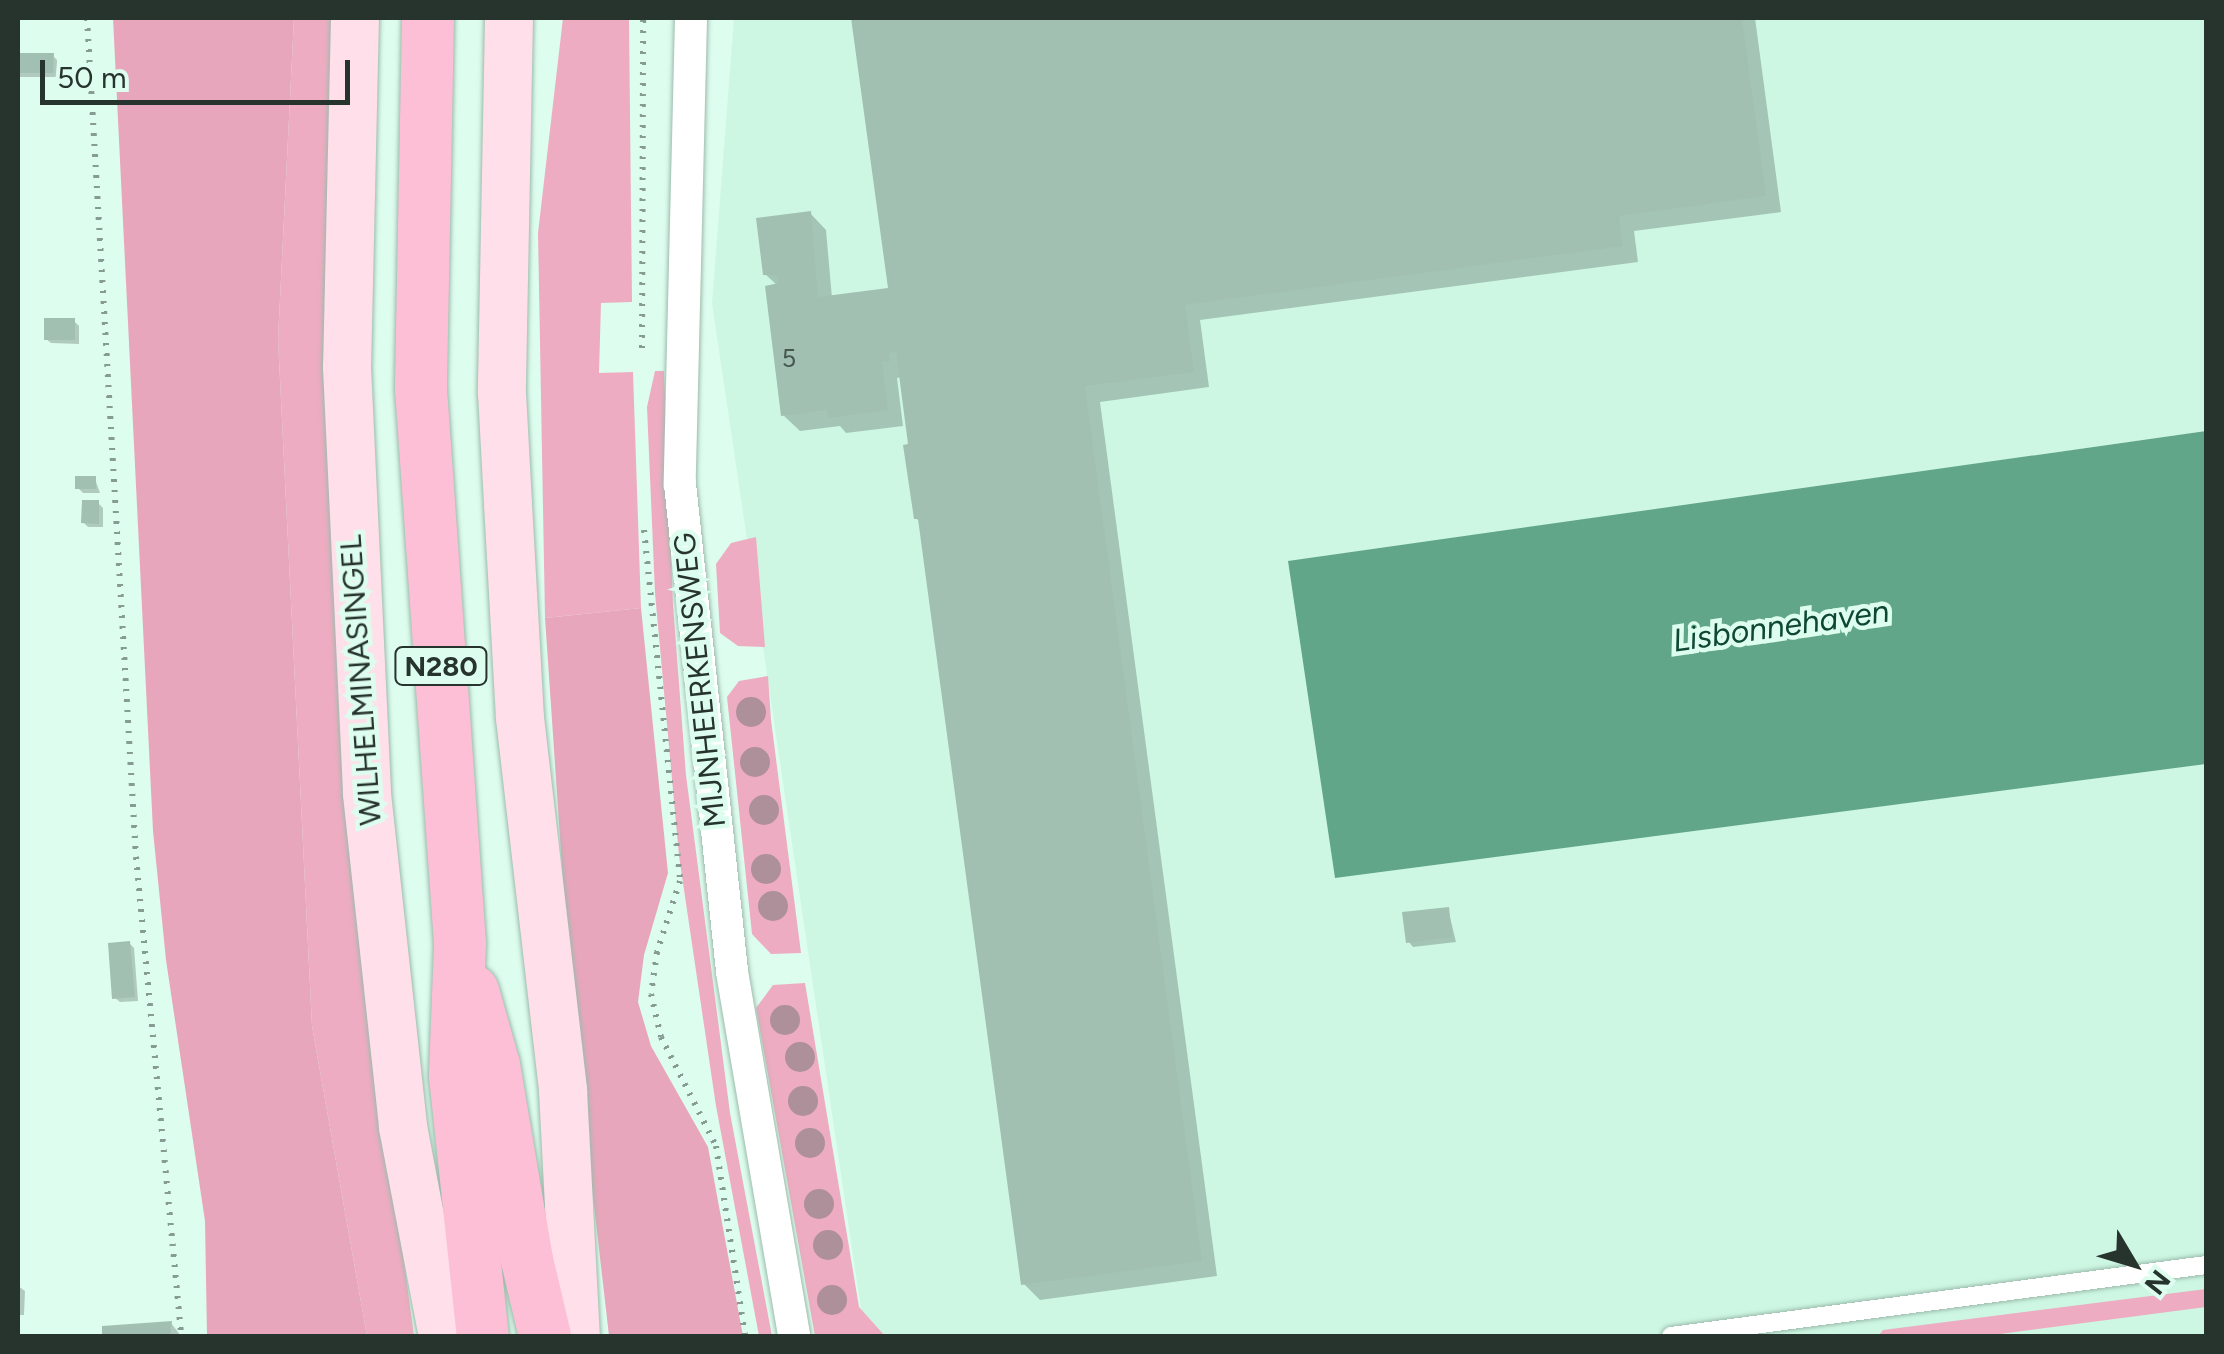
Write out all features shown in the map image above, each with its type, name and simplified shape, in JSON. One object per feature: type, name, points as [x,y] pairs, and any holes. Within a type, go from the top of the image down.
[{"type":"main road","name":"WILHELMINASINGEL","points":[[356,18],[347,367],[367,794],[404,1127],[443,1336]]},
{"type":"main road","name":"N280","points":[[428,18],[421,389],[460,944],[455,1076],[483,1336]]},
{"type":"main road","name":"N280","points":[[509,18],[502,373],[506,467],[520,718],[563,1091],[576,1336]]},
{"type":"main road","name":"N280","points":[[460,944],[494,1066],[527,1260],[546,1336]]},
{"type":"street","name":"MIJNHEERKENSWEG","points":[[690,18],[680,484],[732,972],[794,1336]]},
{"type":"lane","points":[[1671,1336],[2206,1264]]},
{"type":"path","points":[[87,18],[136,857],[181,1336]]},
{"type":"path","points":[[642,329],[643,18]]},
{"type":"path","points":[[680,881],[657,952],[651,994],[661,1037],[716,1146],[745,1336]]},
{"type":"shaded area","points":[[113,18],[294,18],[278,339],[312,1026],[367,1336],[207,1336],[205,1221],[166,960],[153,831]]},
{"type":"shaded area","points":[[294,18],[341,18],[351,867],[414,1336],[367,1336],[312,1026],[278,339]]},
{"type":"shaded area","points":[[563,18],[629,18],[632,302],[601,303],[599,373],[633,372],[641,608],[545,618],[538,233]]},
{"type":"shaded area","points":[[734,18],[2206,18],[2206,431],[1288,562],[1335,878],[2206,764],[2206,1336],[865,1336],[712,303]]},
{"type":"shaded area","points":[[655,371],[664,371],[673,605],[686,775],[730,1113],[772,1336],[759,1336],[716,1106],[679,856],[655,593],[647,407]]},
{"type":"shaded area","points":[[756,537],[765,647],[738,646],[720,633],[716,564],[731,543]]},
{"type":"shaded area","points":[[641,608],[668,873],[644,955],[638,1002],[651,1046],[708,1147],[743,1336],[609,1336],[572,1013],[545,618]]},
{"type":"shaded area","points":[[768,676],[801,953],[771,954],[752,934],[727,697],[739,681]]},
{"type":"shaded area","points":[[805,983],[859,1307],[885,1336],[815,1336],[756,1008],[773,985]]},
{"type":"shaded area","points":[[2206,1289],[2206,1307],[1985,1336],[1878,1336],[1883,1330]]},
{"type":"water","name":"Lisbonnehaven","points":[[2206,431],[2206,764],[1335,878],[1288,561]]},
{"type":"building","points":[[851,18],[1742,18],[1766,196],[1619,216],[1623,246],[1185,305],[1194,372],[1085,386],[1202,1261],[1021,1285],[918,519],[914,519],[903,445],[908,444],[896,352],[889,353],[890,361],[882,362],[888,410],[828,418],[827,410],[781,416],[765,286],[779,283],[777,275],[763,275],[756,218],[811,211],[818,297],[888,288]]},
{"type":"building","points":[[18,53],[54,53],[53,73],[18,73]]},
{"type":"building","points":[[44,318],[75,318],[75,340],[44,340]]},
{"type":"building","points":[[75,476],[96,476],[96,489],[75,489]]},
{"type":"building","points":[[82,500],[99,500],[99,524],[81,523]]},
{"type":"building","points":[[1449,907],[1452,937],[1406,943],[1402,912]]},
{"type":"building","points":[[130,941],[135,997],[112,999],[108,943]]},
{"type":"building","points":[[172,1321],[170,1336],[102,1336],[102,1326]]}]
